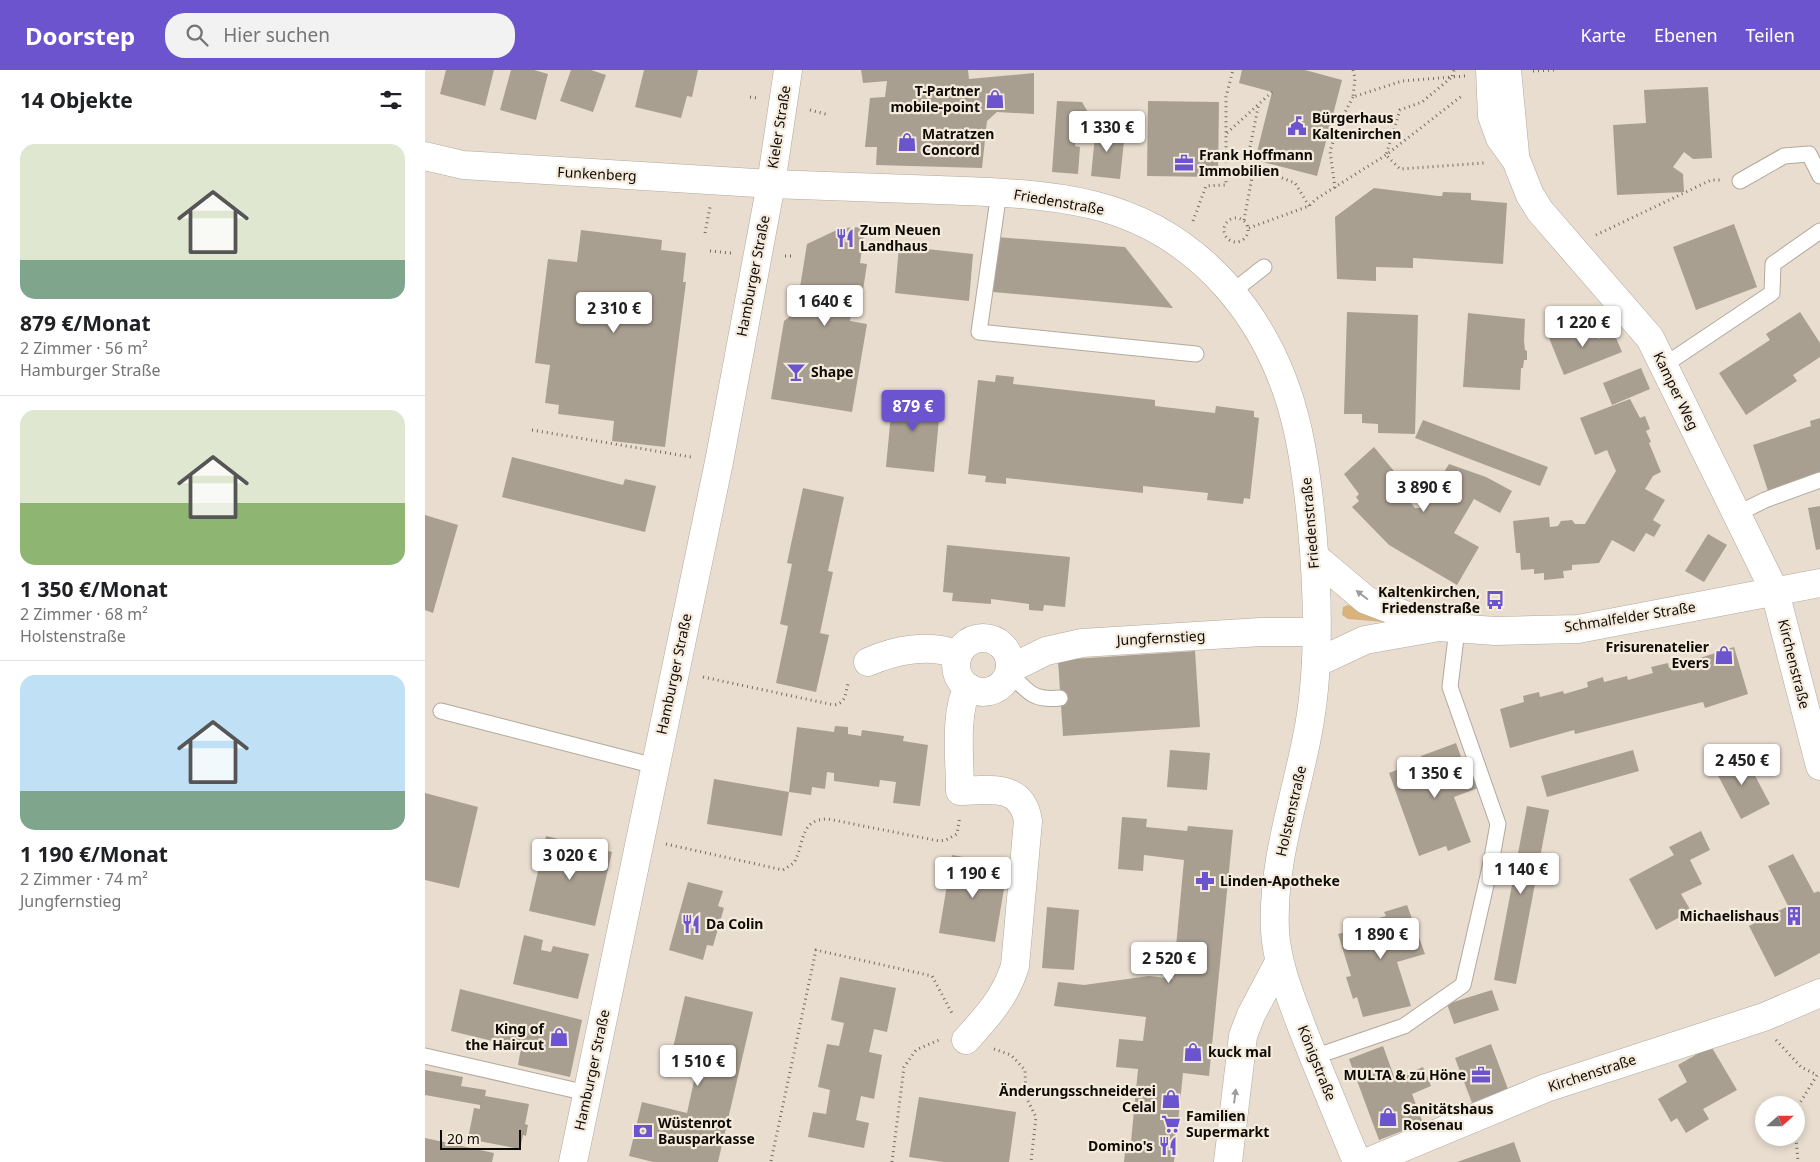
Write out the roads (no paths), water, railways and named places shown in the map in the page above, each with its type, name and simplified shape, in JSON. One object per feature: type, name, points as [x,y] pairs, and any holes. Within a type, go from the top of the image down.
[{"type":"main road","name":"Kieler Straße","points":[[771,184],[788,70]]},
{"type":"main road","name":"Kamper Weg","points":[[1495,71],[1492,116],[1500,138],[1516,160],[1530,195],[1571,247],[1650,338],[1775,592]]},
{"type":"main road","name":"Funkenberg","points":[[425,156],[463,166],[771,184]]},
{"type":"main road","name":"Friedenstraße","points":[[771,184],[999,192],[1093,205],[1125,215],[1184,245],[1210,267],[1232,292],[1269,349],[1287,394],[1304,460],[1315,557],[1316,632]]},
{"type":"main road","name":"Hamburger Straße","points":[[573,1162],[719,462],[771,184]]},
{"type":"main road","name":"Schmalfelder Straße","points":[[1315,557],[1366,600],[1448,628]]},
{"type":"main road","name":"Schmalfelder Straße","points":[[1316,663],[1365,640],[1448,628],[1578,629],[1820,583]]},
{"type":"main road","name":"Kirchenstraße","points":[[1775,592],[1820,766]]},
{"type":"main road","name":"Jungfernstieg","points":[[967,687],[977,691],[993,690],[1005,681],[1010,668],[1046,651],[1082,643],[1261,632],[1316,632]]},
{"type":"main road","name":"Holstenstraße","points":[[1279,962],[1275,931],[1278,875],[1282,845],[1310,729],[1316,663],[1316,632]]},
{"type":"main road","points":[[966,1040],[1001,998],[1010,983],[1015,966],[1028,821],[1022,804],[1010,794],[996,790],[960,791],[960,716],[967,687],[958,675],[956,665],[958,655],[972,641],[988,639],[998,642],[1005,649],[1010,668]]},
{"type":"main road","points":[[868,662],[885,656],[919,650],[940,650],[958,655]]},
{"type":"main road","name":"Königstraße","points":[[1279,962],[1314,1057],[1357,1162]]},
{"type":"main road","points":[[1227,1162],[1243,1036],[1251,1015],[1279,962]]},
{"type":"main road","name":"Kirchenstraße","points":[[1368,1162],[1546,1088],[1764,1017],[1820,993]]},
{"type":"lane","points":[[1740,181],[1784,156],[1809,154],[1820,176]]},
{"type":"lane","points":[[999,192],[979,332],[1196,354]]},
{"type":"lane","points":[[1663,366],[1772,293],[1773,264],[1820,231]]},
{"type":"lane","points":[[1232,292],[1265,266]]},
{"type":"lane","points":[[1737,514],[1765,500],[1820,480]]},
{"type":"lane","points":[[1314,1057],[1404,1026],[1463,985],[1498,824],[1450,687],[1448,628]]},
{"type":"lane","points":[[1010,668],[1031,695],[1040,698],[1061,698]]},
{"type":"lane","points":[[441,711],[655,766]]},
{"type":"lane","points":[[425,1056],[587,1093]]},
{"type":"place","name":"T-Partner mobile-point","points":[[995,99]]},
{"type":"place","name":"Bürgerhaus Kaltenirchen","points":[[1297,126]]},
{"type":"place","name":"Matratzen Concord","points":[[907,142]]},
{"type":"place","name":"Frank Hoffmann Immobilien","points":[[1184,163]]},
{"type":"place","name":"Zum Neuen Landhaus","points":[[845,238]]},
{"type":"place","name":"Shape","points":[[796,372]]},
{"type":"place","name":"Kaltenkirchen, Friedenstraße","points":[[1495,600]]},
{"type":"place","name":"Frisurenatelier Evers","points":[[1724,655]]},
{"type":"place","name":"Linden-Apotheke","points":[[1205,881]]},
{"type":"place","name":"Michaelishaus","points":[[1794,916]]},
{"type":"place","name":"Da Colin","points":[[691,924]]},
{"type":"place","name":"King of the Haircut","points":[[559,1037]]},
{"type":"place","name":"kuck mal","points":[[1193,1052]]},
{"type":"place","name":"MULTA & zu Höne","points":[[1481,1075]]},
{"type":"place","name":"Änderungsschneiderei Celal","points":[[1171,1099]]},
{"type":"place","name":"Sanitätshaus Rosenau","points":[[1388,1117]]},
{"type":"place","name":"Familien Supermarkt","points":[[1171,1124]]},
{"type":"place","name":"Wüstenrot Bausparkasse","points":[[643,1131]]},
{"type":"place","name":"Domino's","points":[[1168,1146]]}]
